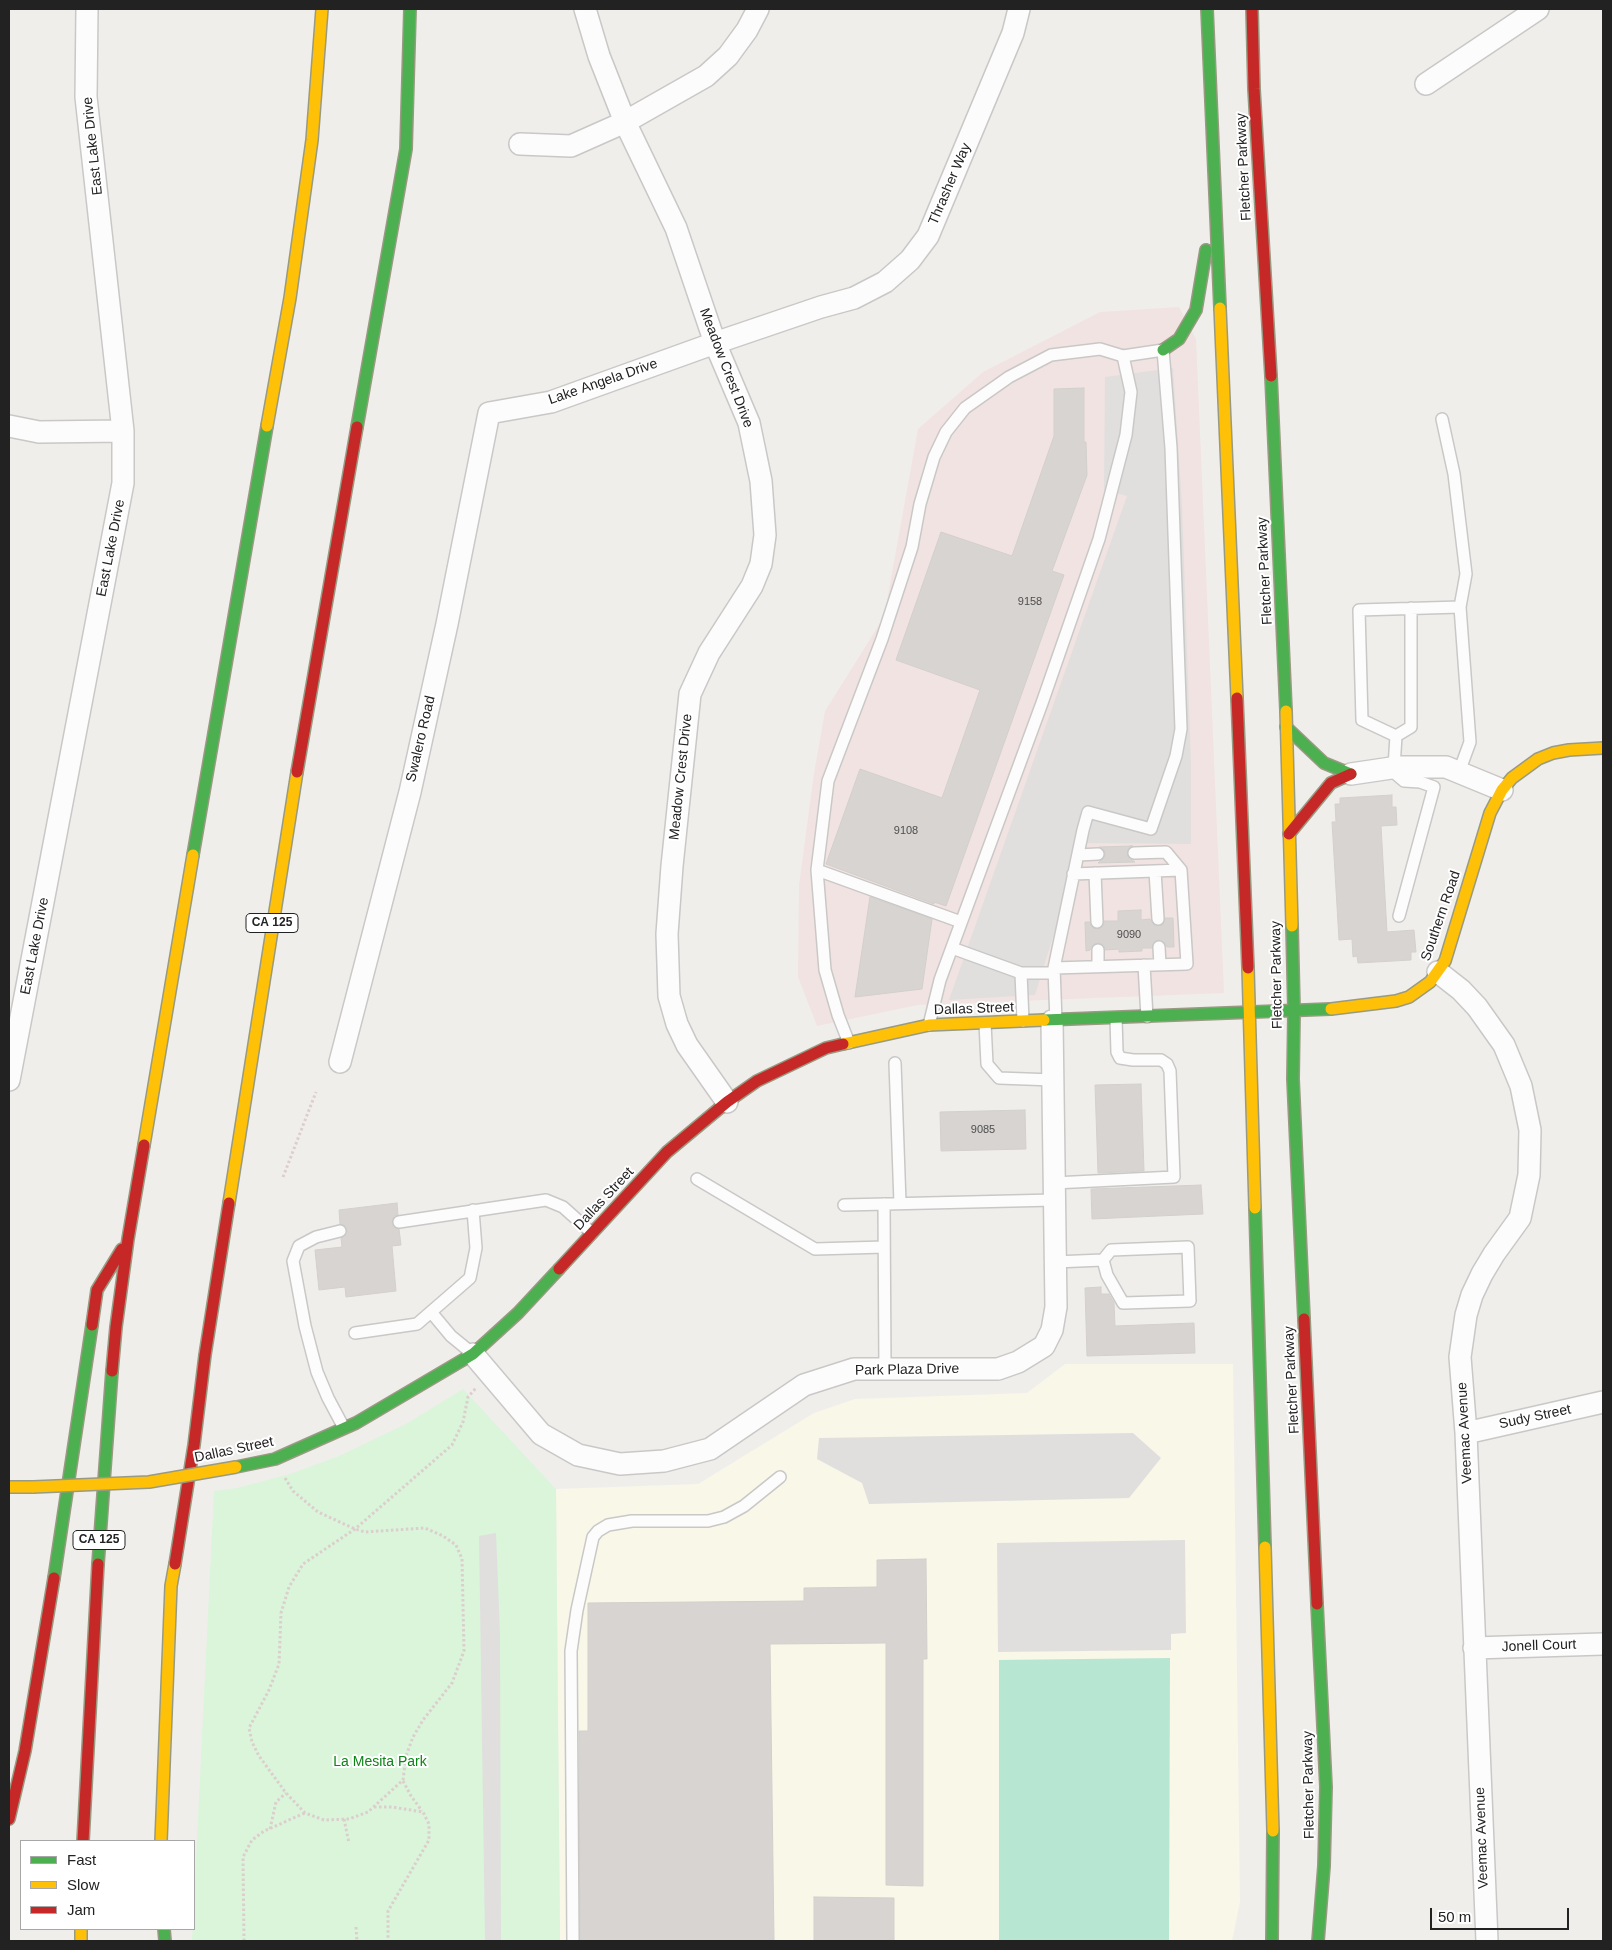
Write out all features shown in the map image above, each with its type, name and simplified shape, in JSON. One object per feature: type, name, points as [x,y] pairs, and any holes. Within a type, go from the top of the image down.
[{"type":"main road","name":"CA 125","points":[[84,1840],[85,1783],[100,1514],[116,1327],[128,1239],[246,535],[290,298],[312,140],[322,9]]},
{"type":"main road","name":"CA 125","points":[[161,1840],[171,1586],[290,811],[406,149],[410,9]]},
{"type":"main road","name":"Fletcher Parkway","points":[[1207,9],[1250,1013],[1273,1845],[1272,1941]]},
{"type":"main road","name":"Fletcher Parkway","points":[[1252,9],[1254,89],[1272,404],[1286,727],[1294,1011],[1293,1079],[1326,1787],[1324,1866],[1318,1941]]},
{"type":"main road","points":[[1163,350],[1179,339],[1196,310],[1202,267],[1215,207]]},
{"type":"main road","points":[[1286,727],[1324,763],[1351,774]]},
{"type":"main road","name":"Southern Road","points":[[1250,1013],[1335,1009],[1396,1001],[1420,990],[1438,972],[1449,948],[1490,813],[1502,790],[1512,778],[1538,759],[1553,753],[1569,750],[1603,748]]},
{"type":"main road","points":[[1289,834],[1331,783],[1351,774]]},
{"type":"main road","name":"Dallas Street","points":[[9,1487],[149,1482],[236,1467],[274,1459],[356,1423],[473,1354],[518,1313],[668,1152],[727,1102],[757,1081],[826,1048],[929,1025],[1250,1013]]},
{"type":"main road","points":[[9,1819],[25,1751],[61,1538],[97,1290],[128,1239]]},
{"type":"street","name":"East Lake Drive","points":[[9,1080],[123,483],[123,431],[86,97],[87,9]]},
{"type":"street","name":"Meadow Crest Drive","points":[[586,9],[599,56],[625,122],[676,228],[715,343],[749,423],[761,481],[764,550],[761,564],[752,586],[709,653],[690,694],[672,866],[668,934],[669,996],[677,1024],[687,1045],[727,1102]]},
{"type":"street","points":[[520,144],[571,146],[625,122],[706,76],[728,56],[748,30],[758,9]]},
{"type":"street","name":"Thrasher Way","points":[[715,343],[821,307],[854,298],[885,282],[910,260],[928,236],[1013,33],[1019,9]]},
{"type":"street","points":[[1426,84],[1538,9]]},
{"type":"street","name":"Lake Angela Drive","points":[[489,413],[551,402],[715,343]]},
{"type":"street","name":"Swalero Road","points":[[340,1062],[410,792],[447,624],[489,413]]},
{"type":"street","points":[[9,426],[39,432],[123,431]]},
{"type":"street","points":[[1351,774],[1394,767],[1446,767],[1502,790]]},
{"type":"street","name":"Veemac Avenue","points":[[1438,972],[1461,990],[1477,1007],[1504,1045],[1522,1086],[1530,1130],[1529,1175],[1520,1218],[1482,1274],[1472,1295],[1466,1315],[1460,1357],[1466,1432],[1487,1941]]},
{"type":"street","name":"Park Plaza Drive","points":[[473,1354],[488,1374],[541,1434],[578,1455],[620,1464],[664,1461],[710,1450],[804,1386],[854,1369],[998,1369],[1018,1362],[1044,1346],[1052,1330],[1056,1307],[1054,1021]]},
{"type":"street","name":"Sudy Street","points":[[1466,1432],[1603,1402]]},
{"type":"street","name":"Jonell Court","points":[[1474,1648],[1603,1644]]},
{"type":"lane","points":[[849,1043],[838,1015],[825,970],[817,870],[828,781],[882,639],[912,547],[920,504],[931,466],[946,432],[965,408],[1009,377],[1051,355],[1100,349],[1123,356],[1163,350],[1171,448],[1182,729],[1176,756],[1151,829],[1088,812],[1054,970],[1054,1021]]},
{"type":"lane","points":[[929,1025],[940,980],[1042,703],[1099,539],[1126,435],[1131,392],[1123,356]]},
{"type":"lane","points":[[1442,419],[1454,474],[1466,574],[1460,607],[1470,742],[1459,772]]},
{"type":"lane","points":[[1396,736],[1362,720],[1359,610],[1460,607]]},
{"type":"lane","points":[[1396,736],[1411,727],[1411,608]]},
{"type":"lane","points":[[1396,736],[1394,767],[1397,775],[1404,781],[1420,782],[1434,787],[1399,916]]},
{"type":"lane","points":[[952,948],[1021,973],[1098,966],[1187,964],[1182,870],[1166,852],[1134,853]]},
{"type":"lane","points":[[1078,855],[1098,854]]},
{"type":"lane","points":[[817,870],[961,922]]},
{"type":"lane","points":[[1074,874],[1182,870]]},
{"type":"lane","points":[[1155,871],[1158,919]]},
{"type":"lane","points":[[1095,873],[1097,922]]},
{"type":"lane","points":[[1159,947],[1160,965]]},
{"type":"lane","points":[[1098,950],[1098,966]]},
{"type":"lane","points":[[1144,965],[1147,1017]]},
{"type":"lane","points":[[1021,973],[1023,1022]]},
{"type":"lane","points":[[844,1205],[900,1204],[1054,1192],[1174,1177],[1170,1071],[1167,1064],[1162,1060],[1120,1058],[1116,1044],[1116,1018]]},
{"type":"lane","points":[[985,1023],[988,1064],[999,1078],[1053,1080]]},
{"type":"lane","points":[[895,1063],[900,1204]]},
{"type":"lane","points":[[697,1179],[815,1249],[884,1247]]},
{"type":"lane","points":[[399,1222],[546,1200],[563,1207],[592,1233]]},
{"type":"lane","points":[[884,1204],[885,1369]]},
{"type":"lane","points":[[354,1333],[417,1324],[470,1278],[476,1248],[473,1210]]},
{"type":"lane","points":[[340,1231],[316,1237],[300,1246],[294,1261],[305,1326],[317,1372],[344,1428]]},
{"type":"lane","points":[[1055,1262],[1103,1260],[1111,1250],[1188,1246],[1190,1301],[1122,1303],[1107,1275],[1103,1260]]},
{"type":"lane","points":[[431,1312],[451,1336],[473,1354]]},
{"type":"lane","points":[[573,1941],[571,1650],[577,1610],[593,1537],[598,1531],[608,1525],[632,1521],[708,1521],[724,1517],[744,1506],[780,1477]]},
{"type":"path","points":[[283,1177],[316,1092]]},
{"type":"path","points":[[403,1780],[368,1812],[344,1819],[324,1820],[305,1813],[286,1793],[259,1756],[252,1742],[249,1728],[279,1664],[281,1613],[288,1587],[303,1564],[355,1529],[452,1446],[463,1422],[468,1397],[488,1374]]},
{"type":"path","points":[[274,1459],[293,1491],[318,1512],[365,1532],[425,1528],[443,1536],[456,1545],[462,1559],[464,1652],[452,1684],[423,1720],[413,1737],[406,1756],[403,1780],[429,1824],[429,1840],[388,1911],[388,1941]]},
{"type":"path","points":[[270,1829],[276,1802],[286,1793]]},
{"type":"path","points":[[373,1807],[392,1807],[423,1812]]},
{"type":"path","points":[[244,1941],[243,1857],[252,1840],[270,1829],[305,1813]]},
{"type":"path","points":[[344,1819],[348,1843]]},
{"type":"path","points":[[356,1927],[357,1941]]},
{"type":"shaded area","points":[[1179,307],[1196,339],[1224,993],[918,1005],[817,1026],[798,977],[799,885],[814,773],[825,711],[884,617],[918,429],[983,372],[1100,312]]},
{"type":"shaded area","points":[[1173,368],[1182,505],[1191,764],[1191,844],[1082,843],[1035,995],[949,1000],[1127,496],[1104,490],[1105,377]]},
{"type":"shaded area","points":[[1065,1364],[1233,1364],[1240,1902],[1232,1941],[560,1941],[556,1489],[698,1484],[814,1413],[855,1399],[1027,1393]]},
{"type":"shaded area","points":[[1133,1433],[1161,1458],[1129,1498],[869,1504],[862,1483],[817,1459],[819,1438]]},
{"type":"shaded area","points":[[496,1533],[500,1633],[501,1941],[485,1941],[479,1536]]},
{"type":"shaded area","points":[[1185,1540],[1186,1633],[1171,1634],[1171,1650],[998,1652],[997,1543]]},
{"type":"green space","name":"La Mesita Park","points":[[463,1389],[556,1489],[560,1941],[192,1941],[193,1930],[195,1930],[195,1880],[214,1491],[237,1488],[290,1474],[339,1456],[406,1424]]},
{"type":"green space","points":[[1170,1658],[1169,1941],[999,1941],[999,1660]]},
{"type":"building","points":[[1084,388],[1084,442],[1086,442],[1087,475],[1052,571],[1064,575],[946,906],[934,902],[934,904],[826,864],[860,769],[942,798],[980,690],[896,660],[941,532],[1012,556],[1054,436],[1054,389]]},
{"type":"building","points":[[1392,795],[1392,807],[1396,807],[1397,825],[1381,826],[1387,932],[1414,930],[1416,952],[1411,952],[1411,960],[1358,963],[1357,956],[1353,957],[1352,939],[1339,940],[1332,822],[1336,822],[1335,804],[1340,804],[1340,798]]},
{"type":"building","points":[[1130,846],[1127,854],[1135,862],[1098,863],[1104,858],[1105,854],[1104,850],[1099,847]]},
{"type":"building","points":[[870,897],[932,919],[922,989],[855,997]]},
{"type":"building","points":[[1141,910],[1141,920],[1150,919],[1155,926],[1163,925],[1165,918],[1173,918],[1174,947],[1167,947],[1165,943],[1159,940],[1155,941],[1152,948],[1142,948],[1142,951],[1119,952],[1119,949],[1105,950],[1104,946],[1098,943],[1086,951],[1085,922],[1090,922],[1093,928],[1098,929],[1103,926],[1104,921],[1118,921],[1118,911]]},
{"type":"building","points":[[1141,1084],[1144,1171],[1098,1173],[1095,1085]]},
{"type":"building","points":[[1025,1110],[1026,1149],[941,1151],[940,1112]]},
{"type":"building","points":[[1201,1185],[1203,1214],[1092,1219],[1091,1189]]},
{"type":"building","points":[[397,1203],[398,1215],[394,1216],[392,1223],[393,1227],[399,1229],[401,1245],[392,1246],[396,1291],[346,1297],[345,1287],[319,1290],[315,1250],[342,1247],[341,1238],[347,1233],[346,1226],[340,1224],[339,1210]]},
{"type":"building","points":[[1101,1287],[1101,1294],[1109,1294],[1114,1303],[1115,1326],[1194,1323],[1195,1353],[1087,1356],[1085,1288]]},
{"type":"building","points":[[926,1559],[927,1659],[923,1659],[923,1886],[886,1885],[886,1643],[770,1644],[774,1941],[580,1941],[579,1731],[588,1731],[588,1603],[804,1601],[804,1588],[877,1587],[877,1560]]},
{"type":"building","points":[[814,1897],[894,1898],[894,1941],[814,1941]]},
{"type":"traffic: fast","points":[[357,427],[406,149],[410,9]]},
{"type":"traffic: fast","points":[[1207,9],[1220,308]]},
{"type":"traffic: fast","points":[[1163,350],[1179,339],[1196,310],[1206,250]]},
{"type":"traffic: fast","points":[[1271,376],[1286,711]]},
{"type":"traffic: fast","points":[[193,855],[267,426]]},
{"type":"traffic: fast","points":[[1286,727],[1324,763],[1351,774]]},
{"type":"traffic: fast","points":[[1292,926],[1293,1079],[1304,1319]]},
{"type":"traffic: fast","points":[[1044,1020],[1331,1009]]},
{"type":"traffic: fast","points":[[1255,1208],[1265,1547]]},
{"type":"traffic: fast","points":[[236,1467],[275,1459],[356,1423],[473,1354],[518,1313],[559,1269]]},
{"type":"traffic: fast","points":[[54,1578],[92,1325]]},
{"type":"traffic: fast","points":[[98,1564],[112,1371]]},
{"type":"traffic: fast","points":[[1317,1604],[1326,1787],[1324,1866],[1318,1941]]},
{"type":"traffic: fast","points":[[1272,1941],[1273,1831]]},
{"type":"traffic: fast","points":[[164,1930],[165,1941]]},
{"type":"traffic: slow","points":[[267,426],[290,298],[312,140],[322,9]]},
{"type":"traffic: slow","points":[[1220,308],[1237,698]]},
{"type":"traffic: slow","points":[[1286,711],[1292,926]]},
{"type":"traffic: slow","points":[[1331,1009],[1396,1001],[1409,997],[1430,982],[1445,961],[1490,813],[1502,790],[1512,778],[1538,759],[1553,753],[1569,750],[1603,748]]},
{"type":"traffic: slow","points":[[229,1203],[297,772]]},
{"type":"traffic: slow","points":[[144,1145],[193,855]]},
{"type":"traffic: slow","points":[[1248,968],[1255,1208]]},
{"type":"traffic: slow","points":[[843,1044],[929,1025],[1044,1020]]},
{"type":"traffic: slow","points":[[33,1487],[149,1482],[236,1467]]},
{"type":"traffic: slow","points":[[9,1487],[33,1487]]},
{"type":"traffic: slow","points":[[1265,1547],[1273,1831]]},
{"type":"traffic: slow","points":[[161,1840],[171,1586],[175,1564]]},
{"type":"traffic: slow","points":[[81,1930],[81,1941]]},
{"type":"traffic: jam","points":[[1252,9],[1254,89],[1271,376]]},
{"type":"traffic: jam","points":[[297,772],[357,427]]},
{"type":"traffic: jam","points":[[1237,698],[1248,968]]},
{"type":"traffic: jam","points":[[1289,834],[1331,783],[1351,774]]},
{"type":"traffic: jam","points":[[559,1269],[667,1152],[727,1102],[757,1081],[826,1048],[843,1044]]},
{"type":"traffic: jam","points":[[112,1371],[128,1239],[144,1145]]},
{"type":"traffic: jam","points":[[175,1564],[229,1203]]},
{"type":"traffic: jam","points":[[92,1325],[97,1290],[122,1249]]},
{"type":"traffic: jam","points":[[1304,1319],[1317,1604]]},
{"type":"traffic: jam","points":[[83,1840],[98,1564]]},
{"type":"traffic: jam","points":[[9,1819],[25,1751],[54,1578]]}]
